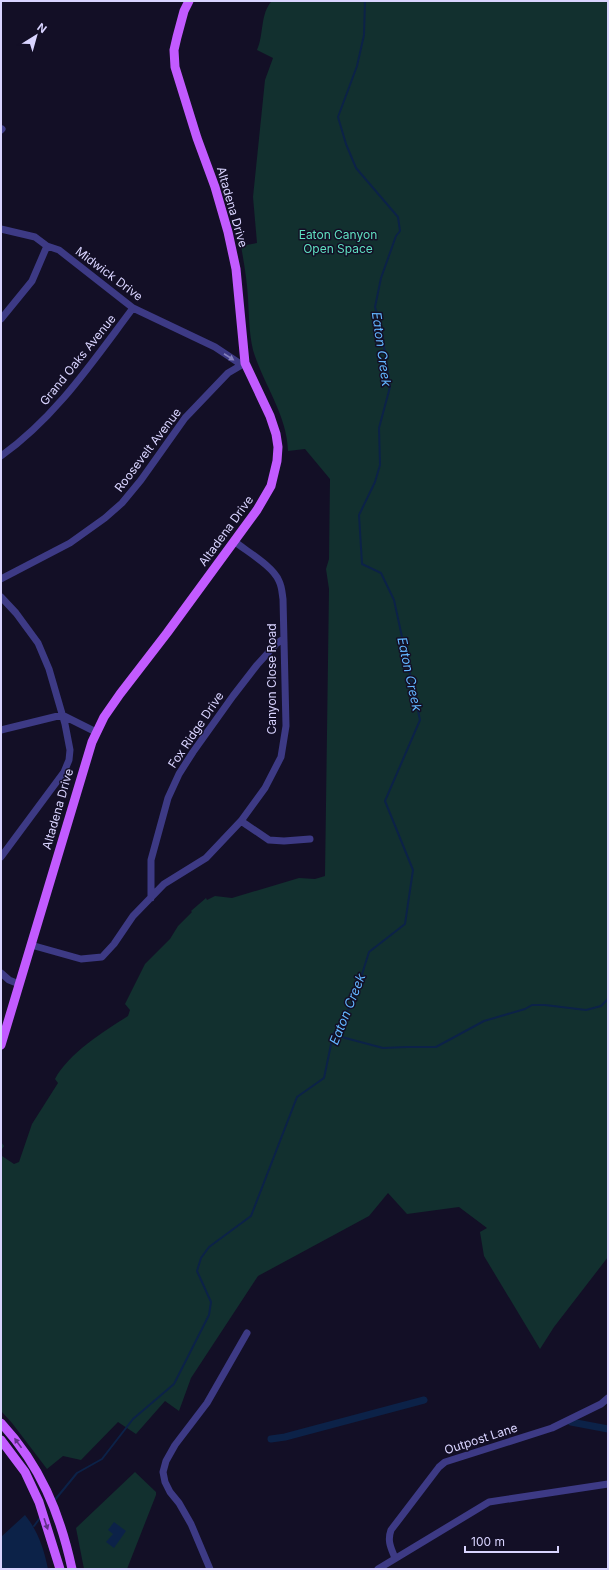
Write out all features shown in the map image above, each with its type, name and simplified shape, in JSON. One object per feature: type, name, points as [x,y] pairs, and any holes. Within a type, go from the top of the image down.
[{"type":"main road","name":"Altadena Drive","points":[[1,1045],[83,768],[96,732],[120,694],[167,633],[266,496],[275,475],[278,447],[276,434],[270,416],[245,363],[236,269],[231,244],[215,187],[197,138],[175,67],[174,50],[176,37],[189,1]]},
{"type":"main road","points":[[1,1423],[12,1434],[34,1465],[46,1486],[62,1527],[72,1569]]},
{"type":"main road","points":[[1,1440],[25,1472],[39,1502],[60,1569]]},
{"type":"street","name":"Midwick Drive","points":[[1,229],[34,237],[47,246],[59,250],[133,308],[215,347],[239,363],[245,363]]},
{"type":"street","points":[[1,318],[32,281],[47,246]]},
{"type":"street","name":"Grand Oaks Avenue","points":[[1,456],[32,431],[54,409],[133,308]]},
{"type":"street","name":"Roosevelt Avenue","points":[[1,579],[70,543],[105,518],[122,503],[141,480],[173,432],[185,418],[228,373],[245,363]]},
{"type":"street","name":"Canyon Close Road","points":[[31,945],[81,959],[102,957],[114,944],[133,916],[164,884],[206,858],[241,822],[265,788],[281,757],[286,726],[283,599],[279,579],[267,567],[234,541]]},
{"type":"street","points":[[1,597],[16,613],[38,643],[49,669],[70,750],[69,760],[64,772],[1,857]]},
{"type":"street","name":"Fox Ridge Drive","points":[[151,898],[151,860],[168,798],[179,774],[192,752],[233,696],[257,665],[276,644],[283,639]]},
{"type":"street","points":[[1,730],[62,715],[96,732]]},
{"type":"street","points":[[241,822],[269,840],[284,841],[310,838]]},
{"type":"street","points":[[1,973],[9,980],[19,984]]},
{"type":"street","points":[[210,1569],[191,1524],[165,1482],[163,1472],[166,1461],[172,1450],[207,1403],[247,1333]]},
{"type":"street","name":"Outpost Lane","points":[[395,1558],[389,1545],[391,1530],[439,1467],[445,1462],[552,1428],[601,1404],[608,1398]]},
{"type":"street","points":[[378,1569],[489,1502],[608,1484]]},
{"type":"green space","name":"Eaton Canyon Open Space","points":[[272,1],[608,1],[608,1257],[554,1327],[540,1349],[484,1256],[480,1232],[487,1228],[459,1207],[407,1214],[388,1193],[369,1216],[258,1276],[191,1378],[179,1411],[165,1401],[136,1434],[118,1422],[81,1460],[63,1456],[47,1469],[1,1411],[1,1142],[4,1146],[2,1149],[2,1156],[14,1164],[19,1162],[32,1124],[58,1083],[55,1079],[61,1070],[77,1052],[128,1016],[130,1010],[125,1004],[145,964],[170,939],[178,926],[192,912],[191,911],[206,898],[207,900],[215,896],[232,898],[299,878],[315,879],[325,876],[329,589],[326,569],[329,559],[330,479],[305,449],[288,451],[284,424],[257,363],[253,350],[250,331],[247,285],[241,246],[257,243],[253,197],[265,80],[273,58],[257,50],[261,38],[264,18],[268,6]]},
{"type":"green space","points":[[135,1472],[156,1492],[156,1495],[127,1569],[84,1569],[76,1528]]},
{"type":"water","points":[[25,1515],[34,1527],[40,1540],[48,1569],[1,1569],[1,1537]]},
{"type":"water","points":[[114,1522],[126,1531],[114,1548],[106,1542],[113,1534],[108,1530]]},
{"type":"waterway","name":"Eaton Creek","points":[[54,1501],[77,1473],[102,1459],[133,1419],[174,1384],[209,1315],[211,1302],[197,1271],[201,1258],[209,1247],[251,1216],[297,1097],[324,1078],[333,1035],[354,1000],[369,952],[405,924],[413,870],[385,801],[420,720],[394,600],[381,573],[362,564],[359,515],[375,482],[380,465],[379,428],[390,387],[381,327],[375,307],[381,278],[396,236],[400,231],[398,217],[356,168],[346,144],[338,117],[357,66],[364,35],[365,1]]},
{"type":"waterway","points":[[334,1035],[383,1048],[436,1047],[484,1021],[525,1009],[532,1005],[586,1010],[601,1006],[608,999]]},
{"type":"waterway","points":[[271,1439],[285,1437],[424,1400]]},
{"type":"waterway","points":[[571,1422],[608,1429]]},
{"type":"waterway","name":"Eaton Creek","points":[[34,1526],[40,1518]]}]
